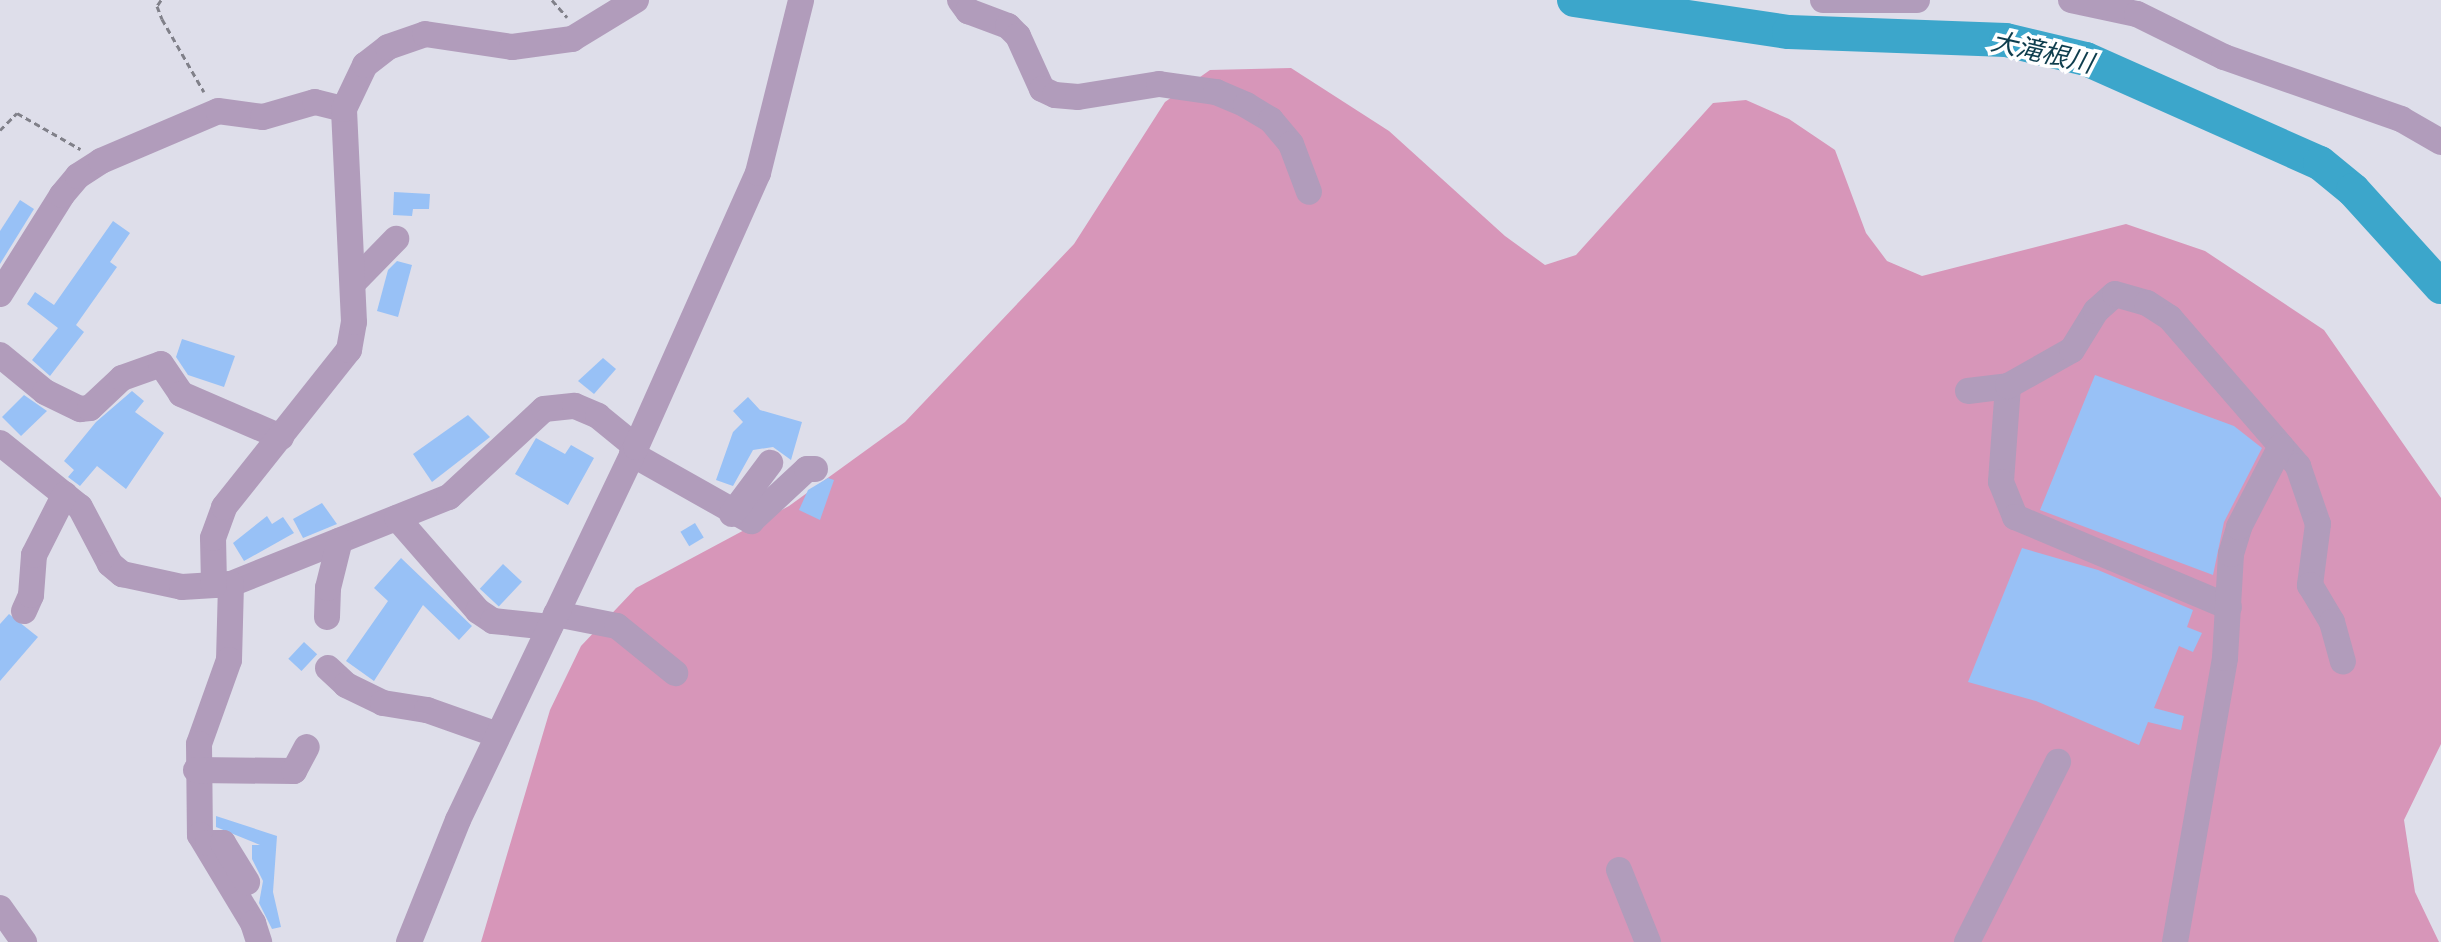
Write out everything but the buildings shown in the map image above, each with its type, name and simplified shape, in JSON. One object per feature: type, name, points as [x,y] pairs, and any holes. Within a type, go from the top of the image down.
[{"type":"street","points":[[259,942],[253,923],[204,843],[196,770],[199,744],[229,660],[217,521],[349,350],[353,283],[344,109],[365,65],[407,37],[425,34],[481,45],[535,47],[595,30],[636,0]]},
{"type":"street","points":[[409,942],[498,735],[634,451],[758,173],[801,0]]},
{"type":"street","points":[[960,0],[968,11],[1008,26],[1018,36],[1042,89],[1055,95],[1167,84],[1216,92],[1246,105],[1271,120],[1291,144],[1309,192]]},
{"type":"street","points":[[1823,0],[1917,0]]},
{"type":"street","points":[[2071,0],[2137,14],[2224,57],[2401,119],[2441,142]]},
{"type":"street","points":[[0,294],[62,195],[78,176],[101,161],[218,111],[263,117],[315,102],[344,109]]},
{"type":"street","points":[[353,283],[396,239]]},
{"type":"street","points":[[1968,391],[2008,386],[2072,350],[2096,311],[2115,294],[2147,303],[2186,331],[2298,466],[2315,504],[2318,541],[2310,585],[2332,622],[2343,662]]},
{"type":"street","points":[[0,355],[45,392],[80,409],[90,408],[122,378],[161,364],[181,394],[281,437]]},
{"type":"street","points":[[2008,386],[2001,482],[2015,517],[2229,607]]},
{"type":"street","points":[[0,443],[80,507],[110,564],[122,574],[157,586],[223,584],[449,497],[544,409],[575,406],[598,416],[634,451],[732,514],[751,521],[807,469],[815,469]]},
{"type":"street","points":[[2175,942],[2217,705],[2229,607],[2226,580],[2239,527],[2281,446]]},
{"type":"street","points":[[732,514],[770,463]]},
{"type":"street","points":[[24,611],[31,595],[34,555],[65,494]]},
{"type":"street","points":[[397,518],[478,611],[493,621],[553,621],[617,626],[675,673]]},
{"type":"street","points":[[327,617],[328,588],[340,540]]},
{"type":"street","points":[[328,668],[346,685],[383,703],[427,710],[498,735]]},
{"type":"street","points":[[196,770],[294,771],[307,747]]},
{"type":"street","points":[[1967,942],[2058,762]]},
{"type":"street","points":[[204,843],[223,843],[247,882]]},
{"type":"street","points":[[1619,870],[1648,942]]},
{"type":"street","points":[[0,908],[24,942]]},
{"type":"path","points":[[161,0],[157,6],[179,54],[218,111]]},
{"type":"path","points":[[0,130],[17,113],[101,161]]},
{"type":"shaded area","points":[[1291,68],[1389,131],[1505,236],[1545,265],[1576,255],[1713,103],[1746,100],[1789,119],[1835,150],[1866,233],[1887,261],[1922,276],[2126,224],[2205,251],[2324,330],[2441,498],[2441,744],[2404,820],[2415,892],[2439,942],[481,942],[550,710],[581,646],[636,588],[789,506],[905,422],[1074,244],[1165,102],[1210,70]]},
{"type":"waterway","name":"大滝根川","points":[[1574,0],[1789,32],[2006,40],[2086,59],[2320,163],[2353,190],[2441,287]]}]
